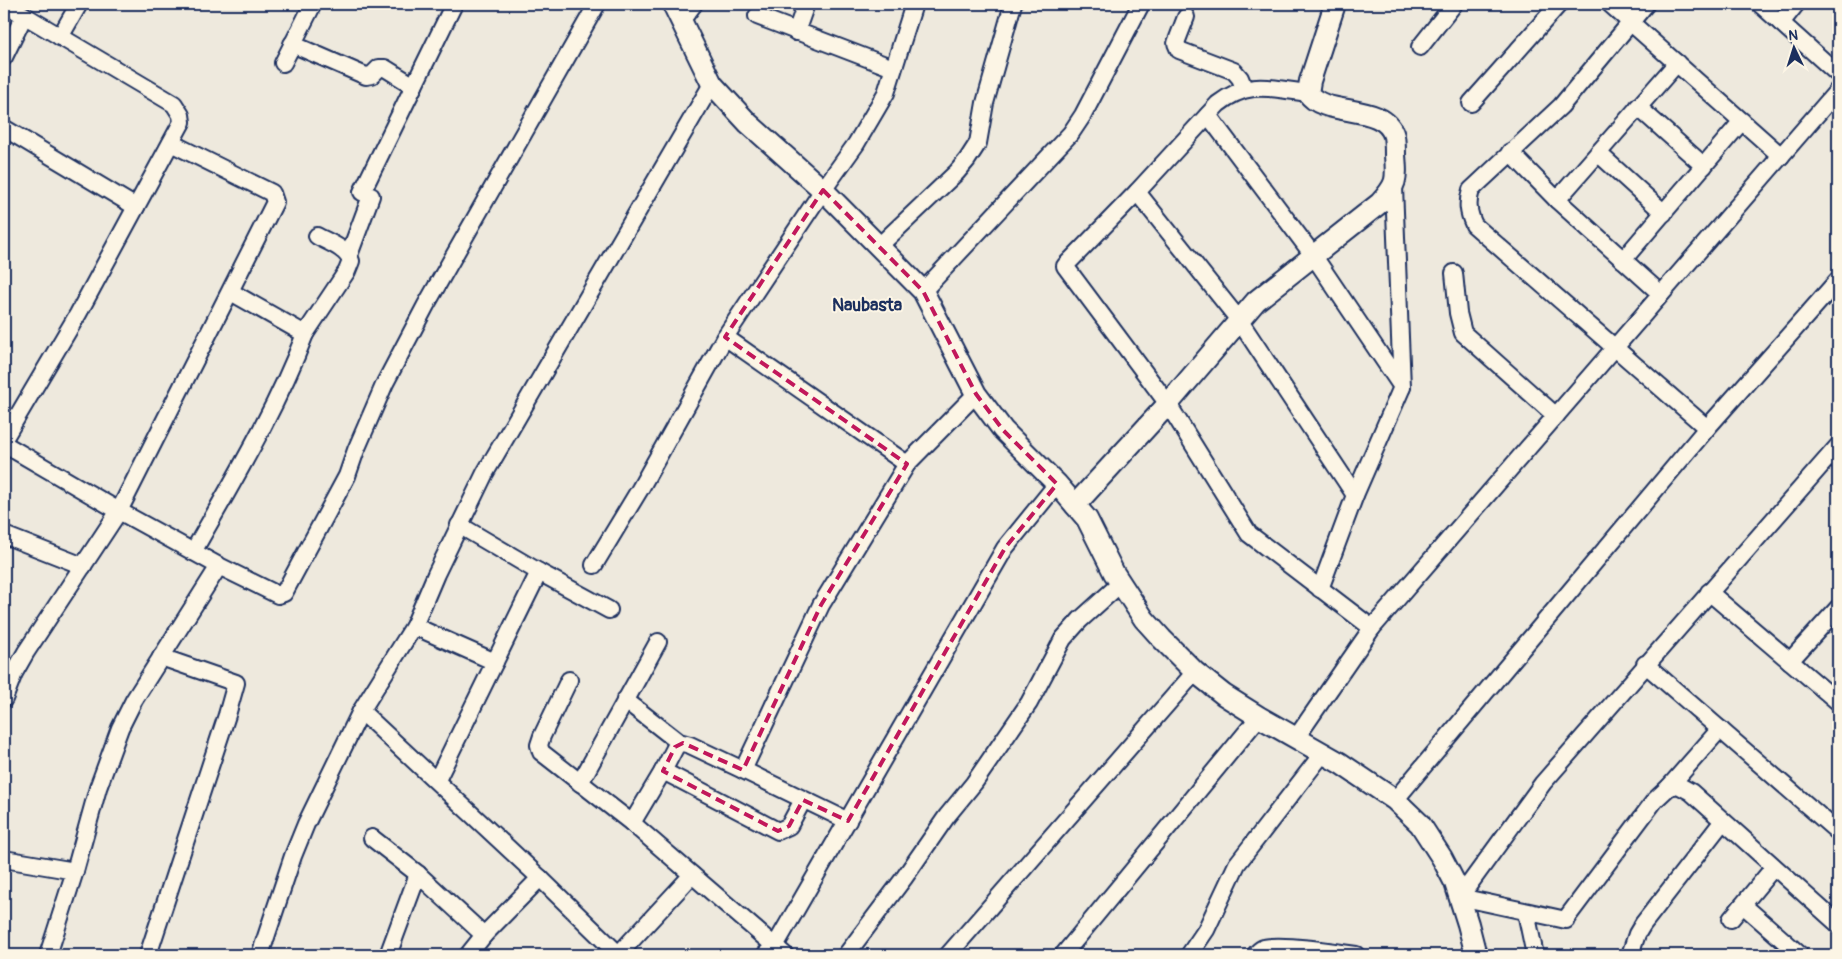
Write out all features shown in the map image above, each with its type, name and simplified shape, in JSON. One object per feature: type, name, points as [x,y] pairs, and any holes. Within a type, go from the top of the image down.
[{"type":"street","points":[[4,439],[78,314],[182,122],[181,115],[174,104],[5,4]]},
{"type":"street","points":[[60,37],[79,4]]},
{"type":"street","points":[[283,63],[313,4]]},
{"type":"street","points":[[193,552],[260,434],[297,356],[305,334],[347,271],[351,260],[349,255],[367,194],[414,86],[454,4]]},
{"type":"street","points":[[4,444],[119,511],[219,566],[278,595],[284,593],[347,476],[385,382],[597,4]]},
{"type":"street","points":[[694,4],[677,12],[712,84],[748,123],[823,190],[923,291],[976,394],[1003,430],[1057,484],[1088,520],[1121,583],[1144,619],[1195,672],[1224,695],[1340,763],[1395,800],[1420,824],[1447,866],[1455,883],[1476,955]]},
{"type":"street","points":[[796,32],[806,4]]},
{"type":"street","points":[[594,565],[640,490],[726,338],[823,190],[856,144],[886,93],[914,4]]},
{"type":"street","points":[[878,247],[957,172],[978,143],[985,103],[1013,4]]},
{"type":"street","points":[[923,291],[1072,134],[1141,4]]},
{"type":"street","points":[[1308,93],[1310,81],[1336,4]]},
{"type":"street","points":[[1420,47],[1454,4]]},
{"type":"street","points":[[1471,103],[1559,4]]},
{"type":"street","points":[[1610,4],[1781,156]]},
{"type":"street","points":[[1646,4],[1561,106],[1471,190],[1468,208],[1474,225],[1707,428]]},
{"type":"street","points":[[1760,4],[1838,74]]},
{"type":"street","points":[[1781,23],[1796,4]]},
{"type":"street","points":[[4,57],[24,16]]},
{"type":"street","points":[[757,16],[893,68]]},
{"type":"street","points":[[1186,17],[1176,43],[1179,50],[1234,72],[1240,78],[1244,88]]},
{"type":"street","points":[[292,44],[366,76],[372,75],[379,68],[385,68],[414,86]]},
{"type":"street","points":[[1557,200],[1677,63]]},
{"type":"street","points":[[260,955],[293,856],[306,824],[361,710],[414,626],[436,574],[485,473],[712,84]]},
{"type":"street","points":[[1320,589],[1355,495],[1402,387],[1394,187],[1397,176],[1394,137],[1387,124],[1372,116],[1316,102],[1308,93],[1258,87],[1244,88],[1232,94],[1208,115],[1065,266],[1168,404],[1249,534],[1320,589],[1372,628]]},
{"type":"street","points":[[1296,738],[1372,628],[1838,90]]},
{"type":"street","points":[[1638,107],[1704,166]]},
{"type":"street","points":[[1208,115],[1313,255],[1402,387]]},
{"type":"street","points":[[1623,260],[1742,121]]},
{"type":"street","points":[[4,128],[136,207]]},
{"type":"street","points":[[4,699],[14,673],[26,652],[119,511],[275,202],[272,193],[171,143]]},
{"type":"street","points":[[1510,152],[1557,200],[1662,294]]},
{"type":"street","points":[[1598,153],[1664,213]]},
{"type":"street","points":[[1075,505],[1168,404],[1256,301],[1380,203],[1394,187]]},
{"type":"street","points":[[1137,192],[1239,320],[1355,495]]},
{"type":"street","points":[[317,236],[349,255]]},
{"type":"street","points":[[1454,273],[1458,313],[1464,333],[1556,416]]},
{"type":"street","points":[[1395,800],[1707,428],[1838,280]]},
{"type":"street","points":[[230,292],[305,334]]},
{"type":"street","points":[[726,338],[907,464]]},
{"type":"street","points":[[743,770],[821,605],[907,464],[976,394]]},
{"type":"street","points":[[1460,897],[1543,783],[1838,446]]},
{"type":"street","points":[[569,680],[542,736],[539,749],[541,752],[632,823],[692,875],[775,952],[848,821],[1006,548],[1057,484]]},
{"type":"street","points":[[459,525],[609,610]]},
{"type":"street","points":[[4,535],[83,566]]},
{"type":"street","points":[[48,955],[75,871],[98,788],[120,728],[134,700],[219,566]]},
{"type":"street","points":[[437,780],[539,572]]},
{"type":"street","points":[[846,955],[904,878],[946,816],[974,783],[1029,703],[1063,639],[1080,620],[1121,583]]},
{"type":"street","points":[[1709,592],[1838,700]]},
{"type":"street","points":[[1790,661],[1838,608]]},
{"type":"street","points":[[414,626],[495,662]]},
{"type":"street","points":[[580,783],[658,642]]},
{"type":"street","points":[[148,955],[236,683],[161,657]]},
{"type":"street","points":[[1646,664],[1838,832]]},
{"type":"street","points":[[956,952],[1195,672]]},
{"type":"street","points":[[625,700],[680,743],[690,745],[848,821]]},
{"type":"street","points":[[361,710],[540,878],[618,955],[692,875]]},
{"type":"street","points":[[1063,955],[1259,717]]},
{"type":"street","points":[[1460,897],[1567,918],[1654,800],[1669,787],[1720,729]]},
{"type":"street","points":[[632,823],[675,747],[680,743]]},
{"type":"street","points":[[1190,955],[1206,930],[1237,864],[1322,754]]},
{"type":"street","points":[[663,771],[778,831],[789,826],[803,800]]},
{"type":"street","points":[[1669,787],[1678,785],[1691,792],[1838,924]]},
{"type":"street","points":[[1630,955],[1637,934],[1643,924],[1723,821]]},
{"type":"street","points":[[372,838],[418,874],[484,936]]},
{"type":"street","points":[[4,859],[75,871]]},
{"type":"street","points":[[1731,919],[1774,867]]},
{"type":"street","points":[[388,955],[418,874]]},
{"type":"street","points":[[468,955],[540,878]]},
{"type":"street","points":[[1743,905],[1800,955]]},
{"type":"street","points":[[1527,917],[1535,955]]},
{"type":"street","points":[[1255,955],[1260,949],[1266,947],[1347,955]]},
{"type":"highlighted area","points":[[823,190],[923,291],[976,394],[1003,430],[1057,484],[1005,548],[848,821],[803,800],[789,826],[778,831],[663,771],[675,747],[683,743],[743,770],[821,605],[907,464],[725,337]]},
{"type":"district","name":"Naubasta","points":[[867,305]]}]
